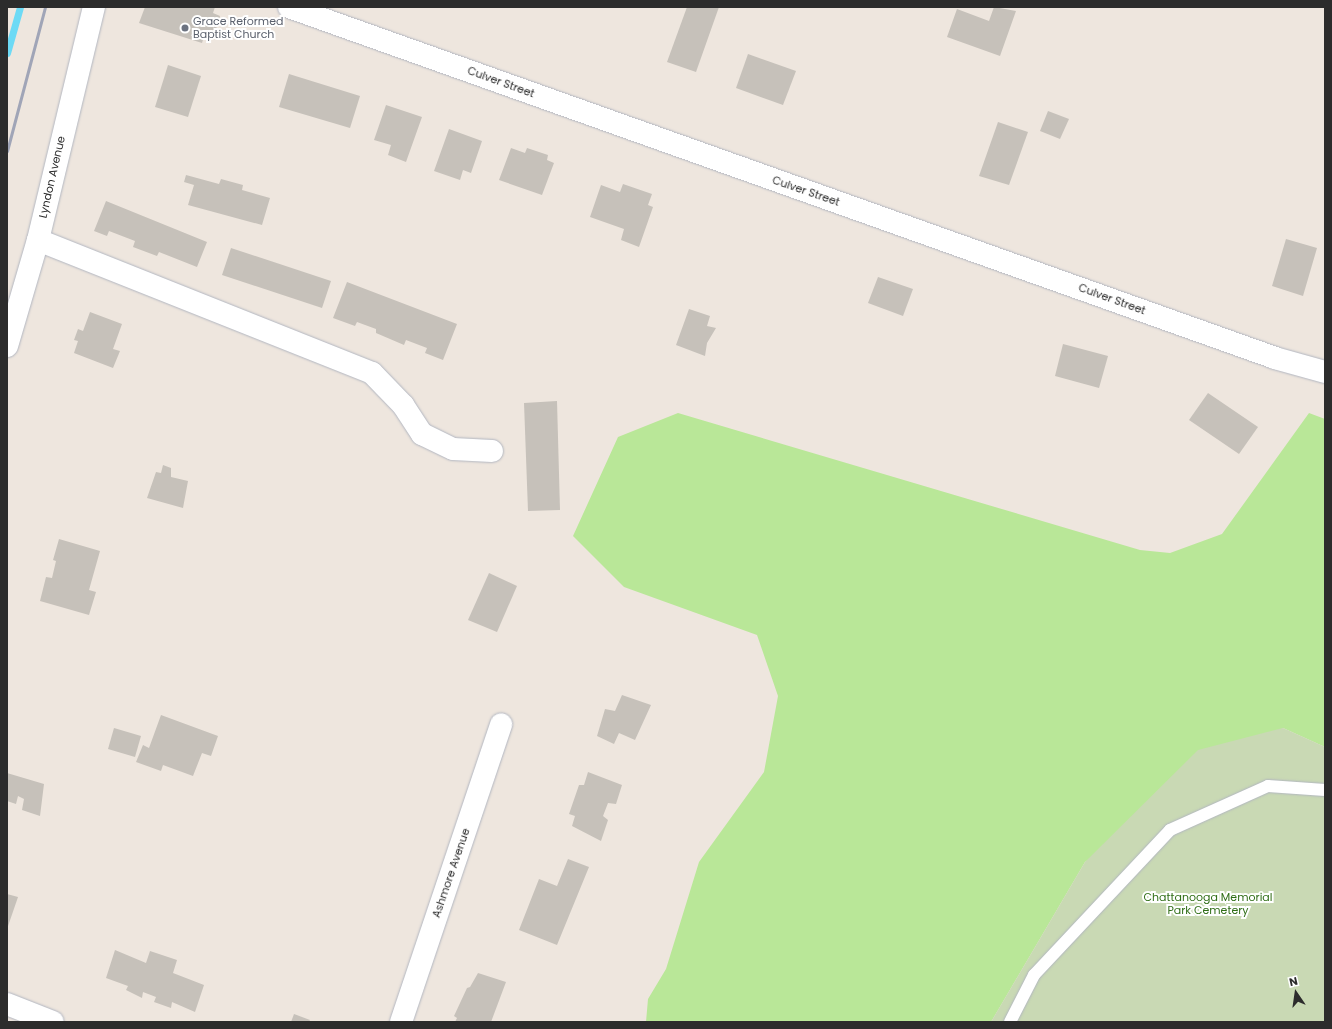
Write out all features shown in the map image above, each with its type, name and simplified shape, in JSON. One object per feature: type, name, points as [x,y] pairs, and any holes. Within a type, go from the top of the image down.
[{"type":"street","name":"Lyndon Avenue","points":[[7,346],[38,240],[94,7]]},
{"type":"street","name":"Culver Street","points":[[289,7],[1275,358],[1325,372]]},
{"type":"street","points":[[38,240],[372,373],[403,405],[422,434],[453,449],[492,451]]},
{"type":"street","name":"Ashmore Avenue","points":[[401,1022],[501,724]]},
{"type":"street","points":[[7,1004],[53,1022]]},
{"type":"lane","points":[[1010,1022],[1034,975],[1170,830],[1268,786],[1325,790]]},
{"type":"green space","points":[[678,413],[1140,550],[1170,553],[1222,534],[1309,413],[1325,419],[1325,747],[1283,728],[1085,862],[991,1022],[646,1022],[648,999],[666,969],[699,862],[764,772],[778,696],[757,635],[624,587],[573,536],[618,437]]},
{"type":"green space","name":"Chattanooga Memorial Park Cemetery","points":[[1283,728],[1325,747],[1325,1022],[991,1022],[1085,862],[1198,750]]},
{"type":"building","name":"Grace Reformed Baptist Church","points":[[145,7],[215,7],[213,13],[220,16],[214,36],[205,33],[202,43],[139,23]]},
{"type":"building","points":[[687,7],[719,7],[696,72],[667,62]]},
{"type":"building","points":[[994,7],[1016,11],[1000,56],[947,37],[957,9],[989,21]]},
{"type":"building","points":[[748,54],[796,71],[783,105],[736,88]]},
{"type":"building","points":[[168,65],[201,76],[188,117],[155,107]]},
{"type":"building","points":[[289,74],[360,96],[350,128],[279,107]]},
{"type":"building","points":[[386,105],[422,117],[406,162],[388,155],[391,145],[374,140]]},
{"type":"building","points":[[1048,111],[1069,119],[1060,139],[1040,131]]},
{"type":"building","points":[[998,122],[1028,132],[1009,185],[979,176]]},
{"type":"building","points":[[449,129],[482,141],[471,173],[463,170],[460,180],[434,171]]},
{"type":"building","points":[[511,148],[525,153],[527,148],[548,155],[547,160],[554,163],[542,195],[499,180]]},
{"type":"building","points":[[186,175],[219,184],[221,179],[243,185],[242,190],[270,198],[262,225],[188,205],[194,185],[184,182]]},
{"type":"building","points":[[623,184],[652,194],[648,205],[653,207],[639,247],[621,240],[624,229],[590,217],[601,185],[620,192]]},
{"type":"building","points":[[106,201],[207,242],[197,267],[159,252],[157,256],[133,247],[135,241],[109,231],[107,236],[94,231]]},
{"type":"building","points":[[1286,239],[1317,248],[1303,296],[1272,286]]},
{"type":"building","points":[[231,248],[331,281],[322,308],[222,275]]},
{"type":"building","points":[[878,277],[913,289],[903,316],[868,303]]},
{"type":"building","points":[[347,282],[457,324],[443,360],[425,353],[427,348],[406,340],[404,345],[376,333],[376,329],[357,322],[355,326],[333,318]]},
{"type":"building","points":[[689,309],[710,316],[707,326],[716,328],[707,343],[705,356],[676,345]]},
{"type":"building","points":[[90,312],[122,324],[113,349],[120,351],[113,368],[74,353],[78,341],[74,340],[78,329],[83,331]]},
{"type":"building","points":[[1063,344],[1108,356],[1099,388],[1055,376]]},
{"type":"building","points":[[1208,393],[1258,427],[1239,454],[1189,420]]},
{"type":"building","points":[[557,401],[560,510],[528,511],[524,403]]},
{"type":"building","points":[[163,465],[171,468],[171,477],[188,481],[183,508],[147,498],[156,472],[161,473]]},
{"type":"building","points":[[59,539],[100,551],[89,590],[96,592],[89,615],[40,601],[46,577],[52,578],[56,561],[53,560]]},
{"type":"building","points":[[489,573],[517,586],[497,632],[468,620]]},
{"type":"building","points":[[622,695],[651,705],[635,740],[619,733],[614,744],[597,736],[605,709],[615,711]]},
{"type":"building","points":[[161,715],[218,736],[211,756],[202,753],[193,776],[163,765],[161,771],[136,762],[143,745],[149,748]]},
{"type":"building","points":[[114,728],[141,736],[135,757],[108,749]]},
{"type":"building","points":[[588,772],[622,785],[616,804],[608,803],[603,816],[608,820],[601,841],[572,826],[575,816],[569,814],[579,785],[584,785]]},
{"type":"building","points":[[7,773],[44,784],[40,816],[22,810],[24,799],[18,796],[16,804],[7,801]]},
{"type":"building","points":[[568,859],[589,867],[557,945],[519,930],[539,879],[557,886]]},
{"type":"building","points":[[7,894],[18,897],[7,929]]},
{"type":"building","points":[[115,950],[146,963],[150,951],[177,960],[173,973],[204,985],[195,1012],[172,1002],[171,1008],[154,1002],[156,997],[143,992],[142,998],[126,990],[128,986],[106,978]]},
{"type":"building","points":[[478,973],[506,982],[491,1022],[455,1022],[457,1018],[454,1016],[467,988],[470,987]]},
{"type":"building","points":[[294,1014],[310,1020],[309,1022],[291,1022]]},
{"type":"waterway","points":[[7,53],[20,7]]},
{"type":"railway","points":[[7,151],[45,7]]},
{"type":"place","name":"Grace Reformed Baptist Church","points":[[185,28]]}]
